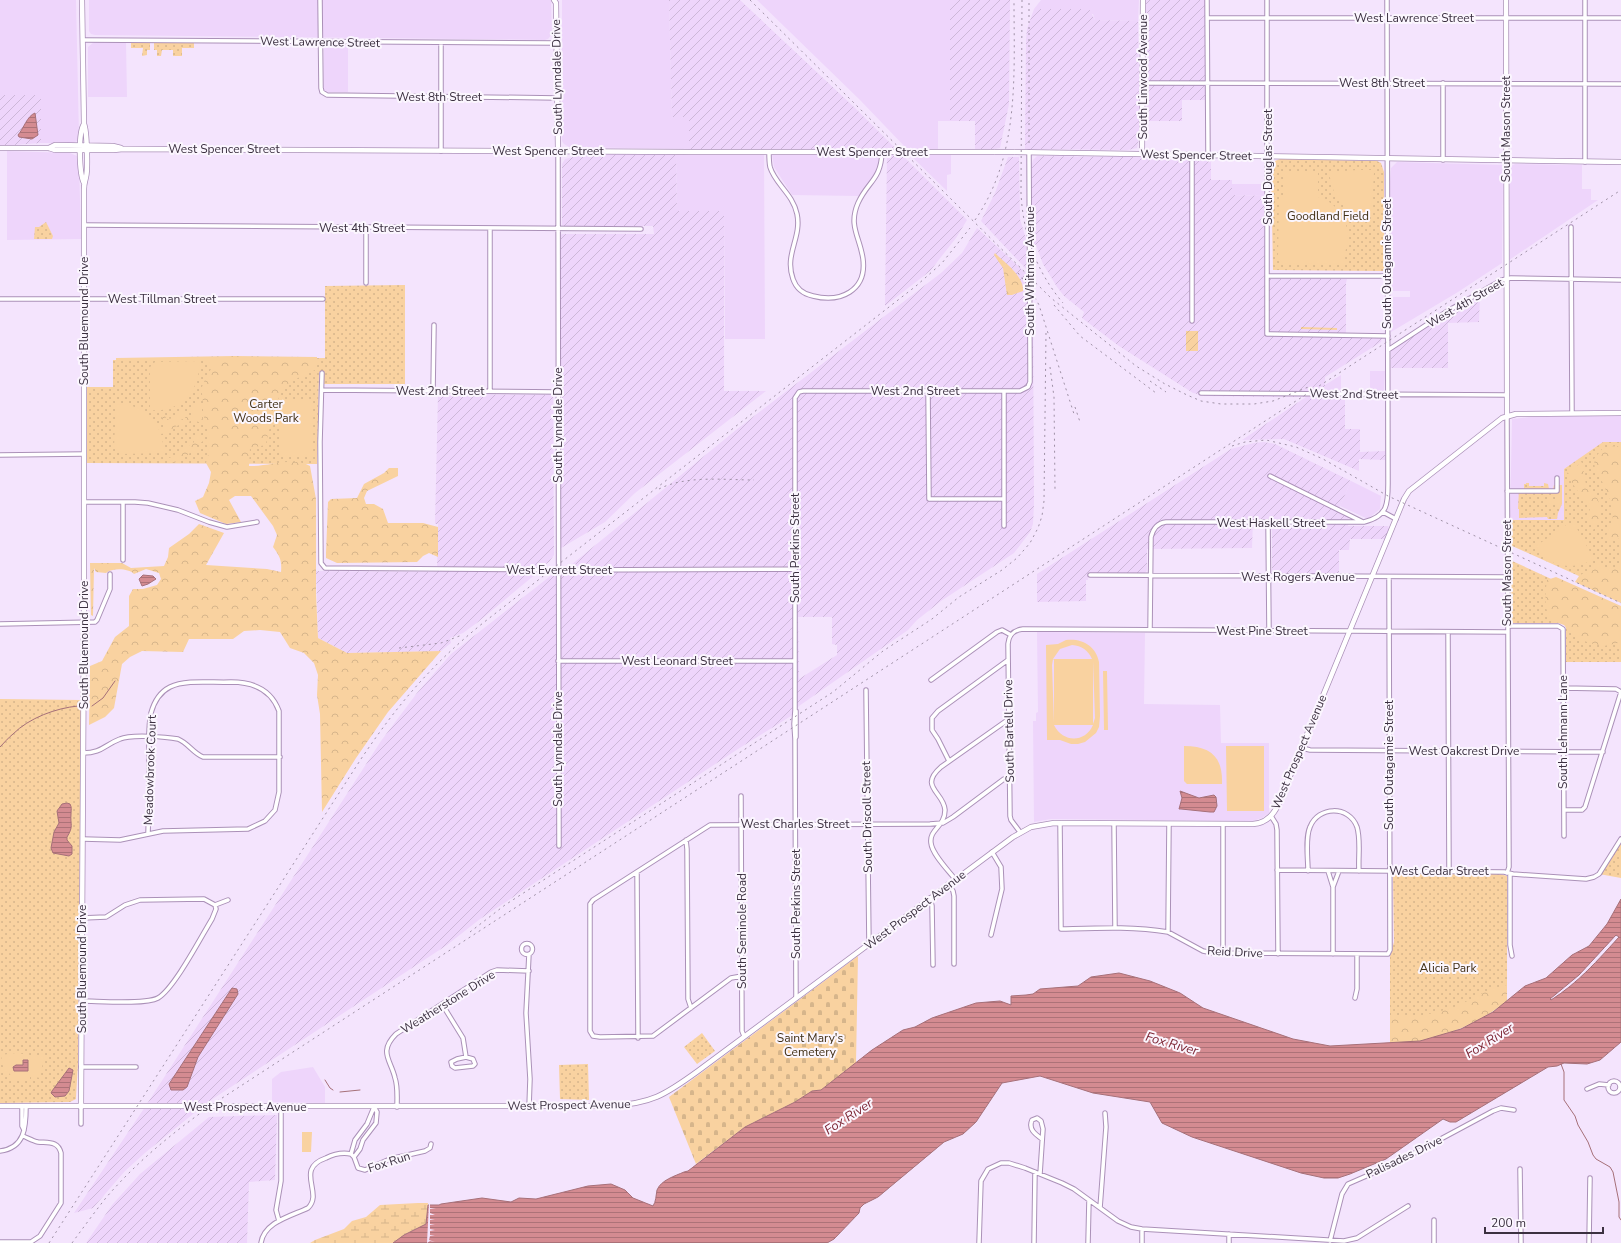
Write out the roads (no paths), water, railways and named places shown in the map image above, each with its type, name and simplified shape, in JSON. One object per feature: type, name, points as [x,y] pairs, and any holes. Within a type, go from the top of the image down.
[{"type":"main road","name":"South Bluemound Drive","points":[[81,1107],[84,623],[84,183],[86,177],[84,147],[86,128],[84,124],[82,0]]},
{"type":"main road","name":"South Linwood Avenue","points":[[1142,154],[1143,0]]},
{"type":"main road","name":"South Mason Street","points":[[1506,0],[1506,257],[1504,260],[1504,270],[1506,276],[1507,416]]},
{"type":"main road","name":"South Lynndale Drive","points":[[557,1],[558,151]]},
{"type":"main road","name":"West Spencer Street","points":[[0,148],[49,148],[55,145],[84,147],[113,146],[123,149],[1029,152],[1621,162]]},
{"type":"main road","name":"West Prospect Avenue","points":[[0,1106],[626,1106],[658,1097],[673,1089],[1020,832],[1037,825],[1060,824],[1259,823],[1271,816],[1278,805],[1396,519],[1406,496],[1410,491],[1502,418],[1507,416],[1516,414],[1621,413]]},
{"type":"street","points":[[320,0],[321,42]]},
{"type":"street","points":[[1208,0],[1208,155]]},
{"type":"street","name":"South Douglas Street","points":[[1267,0],[1267,334],[1388,336]]},
{"type":"street","name":"South Outagamie Street","points":[[1383,512],[1388,496],[1387,0]]},
{"type":"street","points":[[1585,0],[1585,162]]},
{"type":"street","name":"West Lawrence Street","points":[[1208,18],[1621,18]]},
{"type":"street","name":"West Lawrence Street","points":[[83,40],[557,43]]},
{"type":"street","name":"West 8th Street","points":[[321,42],[322,92],[327,95],[558,98]]},
{"type":"street","points":[[441,43],[441,151]]},
{"type":"street","points":[[1443,83],[1443,160]]},
{"type":"street","name":"West 8th Street","points":[[1143,84],[1621,84]]},
{"type":"street","name":"South Lynndale Drive","points":[[558,151],[558,846]]},
{"type":"street","points":[[770,152],[770,164],[772,170],[792,201],[798,216],[798,233],[790,260],[793,279],[799,290],[804,293],[816,297],[827,298],[842,296],[853,290],[859,282],[862,270],[862,259],[855,233],[854,213],[859,201],[880,170],[882,152]]},
{"type":"street","name":"South Whitman Avenue","points":[[1026,389],[1030,382],[1029,152]]},
{"type":"street","points":[[1192,155],[1192,321]]},
{"type":"street","name":"West 4th Street","points":[[84,225],[641,229]]},
{"type":"street","points":[[1572,227],[1572,413]]},
{"type":"street","points":[[366,228],[366,283]]},
{"type":"street","points":[[490,228],[490,391]]},
{"type":"street","points":[[1267,276],[1388,276]]},
{"type":"street","name":"West 4th Street","points":[[1388,350],[1452,308],[1506,276],[1621,280]]},
{"type":"street","name":"West Tillman Street","points":[[0,300],[323,299]]},
{"type":"street","points":[[433,391],[434,326]]},
{"type":"street","points":[[322,373],[322,390]]},
{"type":"street","name":"West 2nd Street","points":[[803,391],[1004,391],[1026,389]]},
{"type":"street","name":"West 2nd Street","points":[[322,390],[558,392]]},
{"type":"street","name":"West Everett Street","points":[[322,390],[320,442],[321,563],[323,567],[558,570],[795,569]]},
{"type":"street","name":"South Perkins Street","points":[[796,998],[794,401],[796,395],[803,391]]},
{"type":"street","points":[[928,391],[929,499],[1004,499]]},
{"type":"street","points":[[1004,391],[1004,526]]},
{"type":"street","name":"West 2nd Street","points":[[1201,392],[1507,395]]},
{"type":"street","name":"South Mason Street","points":[[1507,416],[1508,873],[1510,945],[1512,956]]},
{"type":"street","points":[[0,455],[84,454]]},
{"type":"street","points":[[1270,476],[1364,522]]},
{"type":"street","points":[[1507,491],[1557,491],[1557,478]]},
{"type":"street","points":[[84,502],[142,502],[157,505],[227,527],[257,522]]},
{"type":"street","points":[[123,502],[123,560]]},
{"type":"street","points":[[1383,512],[1396,519]]},
{"type":"street","name":"West Haskell Street","points":[[1150,576],[1152,532],[1156,526],[1166,522],[1364,522],[1375,519],[1383,512]]},
{"type":"street","points":[[1268,523],[1269,630]]},
{"type":"street","points":[[0,624],[95,622],[110,589],[110,574]]},
{"type":"street","name":"West Rogers Avenue","points":[[1090,575],[1507,577]]},
{"type":"street","points":[[1150,576],[1150,630]]},
{"type":"street","name":"South Outagamie Street","points":[[1388,577],[1390,952]]},
{"type":"street","name":"South Lehmann Lane","points":[[1508,626],[1562,627],[1564,688],[1564,836]]},
{"type":"street","points":[[931,680],[997,632],[1002,630],[1011,635]]},
{"type":"street","name":"West Pine Street","points":[[1011,635],[1017,630],[1508,632]]},
{"type":"street","points":[[1448,632],[1449,871]]},
{"type":"street","name":"South Bartell Drive","points":[[1011,635],[1008,641],[1010,818],[1020,832]]},
{"type":"street","points":[[949,761],[932,730],[932,718],[938,711],[1008,660]]},
{"type":"street","name":"West Leonard Street","points":[[558,662],[795,661]]},
{"type":"street","name":"Meadowbrook Court","points":[[83,839],[120,840],[163,831],[240,830],[259,825],[269,817],[277,806],[280,787],[280,720],[276,703],[266,691],[260,687],[244,682],[185,683],[170,687],[160,695],[154,705],[150,718],[148,833]]},
{"type":"street","points":[[1564,688],[1616,689],[1620,691],[1603,752],[1585,807],[1580,810],[1564,810]]},
{"type":"street","name":"South Driscoll Street","points":[[866,690],[869,944]]},
{"type":"street","points":[[943,823],[944,807],[933,789],[932,781],[936,772],[949,761],[1009,719]]},
{"type":"street","points":[[83,754],[96,752],[122,738],[149,737],[178,739],[183,741],[195,753],[203,757],[280,757]]},
{"type":"street","name":"West Oakcrest Drive","points":[[1302,748],[1310,750],[1603,752]]},
{"type":"street","points":[[955,879],[935,853],[931,843],[931,837],[934,831],[943,823],[1010,777]]},
{"type":"street","name":"South Seminole Road","points":[[741,796],[742,1031],[744,1036]]},
{"type":"street","points":[[1308,870],[1308,834],[1310,826],[1320,814],[1332,811],[1344,813],[1350,816],[1356,825],[1359,834],[1359,871]]},
{"type":"street","points":[[1271,816],[1277,828],[1278,954]]},
{"type":"street","name":"West Charles Street","points":[[638,1038],[600,1037],[592,1035],[590,1023],[590,904],[593,900],[710,825],[943,823]]},
{"type":"street","name":"Reid Drive","points":[[1060,824],[1061,929],[1115,928],[1146,929],[1168,932],[1203,951],[1224,954],[1384,955],[1390,952]]},
{"type":"street","points":[[1114,824],[1115,928]]},
{"type":"street","points":[[1168,932],[1169,824]]},
{"type":"street","points":[[1223,824],[1224,954]]},
{"type":"street","name":"West Cedar Street","points":[[1278,870],[1449,871],[1508,873],[1581,879],[1590,878],[1599,874],[1621,839]]},
{"type":"street","points":[[686,840],[688,1000],[691,1008]]},
{"type":"street","points":[[991,935],[1002,889],[1001,867],[992,852]]},
{"type":"street","points":[[1328,871],[1334,887]]},
{"type":"street","points":[[1333,954],[1334,887],[1339,871]]},
{"type":"street","points":[[637,872],[638,1038],[653,1036],[731,978],[742,976]]},
{"type":"street","points":[[948,884],[953,891],[954,896],[954,964]]},
{"type":"street","points":[[930,898],[932,906],[931,946],[933,965]]},
{"type":"street","points":[[82,918],[106,917],[132,901],[140,900],[204,899],[216,905],[228,900]]},
{"type":"street","points":[[82,1001],[146,1002],[158,998],[174,980],[212,919],[216,905]]},
{"type":"street","points":[[529,954],[526,1013],[530,1079],[529,1106]]},
{"type":"street","points":[[1355,998],[1357,989],[1357,954]]},
{"type":"street","name":"Weatherstone Drive","points":[[396,1107],[395,1078],[387,1058],[387,1050],[396,1034],[494,971],[528,971]]},
{"type":"street","points":[[442,1004],[464,1038],[466,1058]]},
{"type":"street","points":[[466,1058],[474,1059],[475,1062],[473,1066],[455,1068],[452,1066],[451,1062],[453,1060],[466,1058]]},
{"type":"street","points":[[82,1067],[136,1067]]},
{"type":"street","points":[[1587,1089],[1599,1084],[1609,1085],[1611,1082],[1617,1082],[1621,1078]]},
{"type":"street","points":[[1609,1085],[1611,1092],[1614,1093],[1620,1091],[1620,1086],[1617,1082]]},
{"type":"street","points":[[0,1151],[12,1148],[23,1136],[26,1126],[24,1107]]},
{"type":"street","points":[[80,1124],[81,1107]]},
{"type":"street","points":[[261,1243],[264,1231],[278,1222],[276,1210],[281,1181],[281,1107]]},
{"type":"street","points":[[352,1155],[355,1140],[367,1124],[374,1107]]},
{"type":"street","points":[[352,1155],[360,1149],[363,1140],[376,1123],[377,1112],[374,1107]]},
{"type":"street","name":"Palisades Drive","points":[[1330,1241],[1342,1194],[1348,1184],[1396,1163],[1493,1111],[1501,1108],[1514,1110]]},
{"type":"street","points":[[1100,1208],[1106,1127],[1105,1113]]},
{"type":"street","points":[[1040,1174],[1043,1129],[1041,1121],[1037,1118],[1032,1120],[1030,1124],[1031,1129],[1042,1139]]},
{"type":"street","points":[[0,1242],[28,1242],[37,1239],[61,1203],[61,1153],[59,1148],[51,1142],[34,1141],[23,1136]]},
{"type":"street","name":"Fox Run","points":[[278,1222],[308,1208],[311,1205],[313,1197],[310,1174],[315,1164],[321,1159],[336,1154],[352,1155],[358,1168],[365,1170],[390,1159],[425,1151],[430,1148],[431,1144]]},
{"type":"street","points":[[980,1243],[981,1181],[988,1169],[996,1164],[1005,1163],[1036,1172],[1062,1182],[1122,1224],[1142,1229],[1344,1241],[1357,1238],[1408,1206]]},
{"type":"street","points":[[1520,1169],[1521,1243]]},
{"type":"street","points":[[1034,1243],[1036,1172]]},
{"type":"street","points":[[1589,1243],[1590,1178]]},
{"type":"street","points":[[1088,1243],[1089,1200]]},
{"type":"street","points":[[1434,1220],[1434,1243]]},
{"type":"street","points":[[1142,1229],[1142,1243]]},
{"type":"street","points":[[1229,1234],[1229,1243]]},
{"type":"street","points":[[1284,1238],[1284,1243]]},
{"type":"water","points":[[35,113],[38,135],[32,139],[19,137],[18,135],[28,119]]},
{"type":"water","points":[[143,575],[153,576],[156,579],[142,586],[139,579]]},
{"type":"water","points":[[1180,791],[1199,798],[1214,795],[1216,797],[1217,806],[1214,812],[1179,809],[1182,798]]},
{"type":"water","points":[[62,804],[70,804],[71,807],[71,828],[67,840],[72,846],[72,854],[69,856],[53,853],[51,848],[54,832],[59,823],[57,811]]},
{"type":"water","name":"Fox River","points":[[1621,899],[1621,1042],[1600,1060],[1587,1064],[1564,1063],[1557,1066],[1548,1067],[1456,1122],[1450,1122],[1443,1119],[1386,1159],[1338,1178],[1324,1178],[1301,1173],[1192,1137],[1162,1123],[1150,1102],[1093,1093],[1040,1076],[1002,1083],[976,1122],[963,1134],[944,1142],[878,1197],[864,1204],[860,1208],[859,1213],[834,1239],[827,1243],[393,1243],[404,1235],[426,1224],[428,1205],[439,1205],[482,1198],[511,1202],[519,1198],[536,1199],[588,1186],[611,1184],[625,1190],[633,1198],[653,1206],[657,1190],[665,1181],[688,1171],[745,1127],[795,1102],[812,1091],[821,1090],[872,1050],[903,1030],[915,1027],[932,1018],[976,1003],[1000,1001],[1011,1005],[1011,996],[1033,994],[1040,989],[1078,986],[1091,977],[1119,973],[1150,981],[1180,993],[1203,1008],[1293,1039],[1330,1046],[1420,1041],[1461,1029],[1493,1012],[1525,986],[1546,978],[1572,955],[1589,946],[1607,924]],"holes":[[[1616,935],[1619,937],[1579,979],[1551,1000],[1550,999],[1579,975]]]},
{"type":"water","points":[[232,988],[237,989],[238,994],[198,1057],[187,1087],[183,1090],[171,1090],[169,1084]]},
{"type":"water","points":[[23,1060],[28,1060],[28,1071],[14,1071],[13,1067],[16,1065],[23,1065]]},
{"type":"water","points":[[69,1068],[73,1070],[69,1091],[65,1096],[55,1097],[51,1093]]},
{"type":"waterway","points":[[92,706],[103,698],[115,681]]},
{"type":"waterway","points":[[0,747],[19,728],[27,723],[43,715],[61,709],[78,706]]},
{"type":"waterway","points":[[1561,1064],[1564,1072],[1564,1100],[1575,1116],[1593,1155],[1596,1159],[1610,1167],[1613,1172],[1619,1202],[1619,1217],[1621,1220]]},
{"type":"waterway","points":[[325,1080],[333,1090]]},
{"type":"waterway","points":[[340,1092],[360,1090]]},
{"type":"railway","points":[[750,0],[1051,298],[1136,366],[1165,384],[1187,395],[1201,401],[1221,404],[1254,404],[1273,401],[1311,386]]},
{"type":"railway","points":[[975,220],[990,195],[1000,169],[1007,142],[1014,85],[1014,0]]},
{"type":"railway","points":[[1022,0],[1022,208],[1028,237],[1038,265],[1045,278],[1063,303]]},
{"type":"railway","points":[[1029,0],[1029,143]]},
{"type":"railway","points":[[72,1243],[105,1199],[130,1172],[172,1135],[216,1102],[1621,190]]},
{"type":"railway","points":[[49,1243],[361,759],[388,720],[416,686],[447,654],[483,623],[916,286],[942,263],[970,228]]},
{"type":"railway","points":[[1018,273],[1030,288],[1039,305],[1074,414]]},
{"type":"railway","points":[[1054,305],[1080,336],[1156,393]]},
{"type":"railway","points":[[470,932],[505,905],[833,692],[883,651],[932,619],[959,597],[1002,570],[1017,558],[1030,543],[1038,528],[1042,516],[1044,501],[1046,333]]},
{"type":"railway","points":[[1050,367],[1054,397],[1055,489]]},
{"type":"railway","points":[[1150,381],[1166,392]]},
{"type":"railway","points":[[1075,407],[1080,422]]},
{"type":"railway","points":[[1232,446],[1245,442],[1266,440],[1296,447],[1323,459],[1388,496],[1621,603]]},
{"type":"railway","points":[[659,489],[693,480],[754,480]]},
{"type":"railway","points":[[399,648],[441,643],[462,635]]},
{"type":"park label","name":"Goodland Field","points":[[1328,216]]},
{"type":"park label","name":"Carter Woods Park","points":[[266,411]]},
{"type":"park label","name":"Alicia Park","points":[[1448,968]]},
{"type":"park label","name":"Saint Mary's Cemetery","points":[[810,1045]]}]
